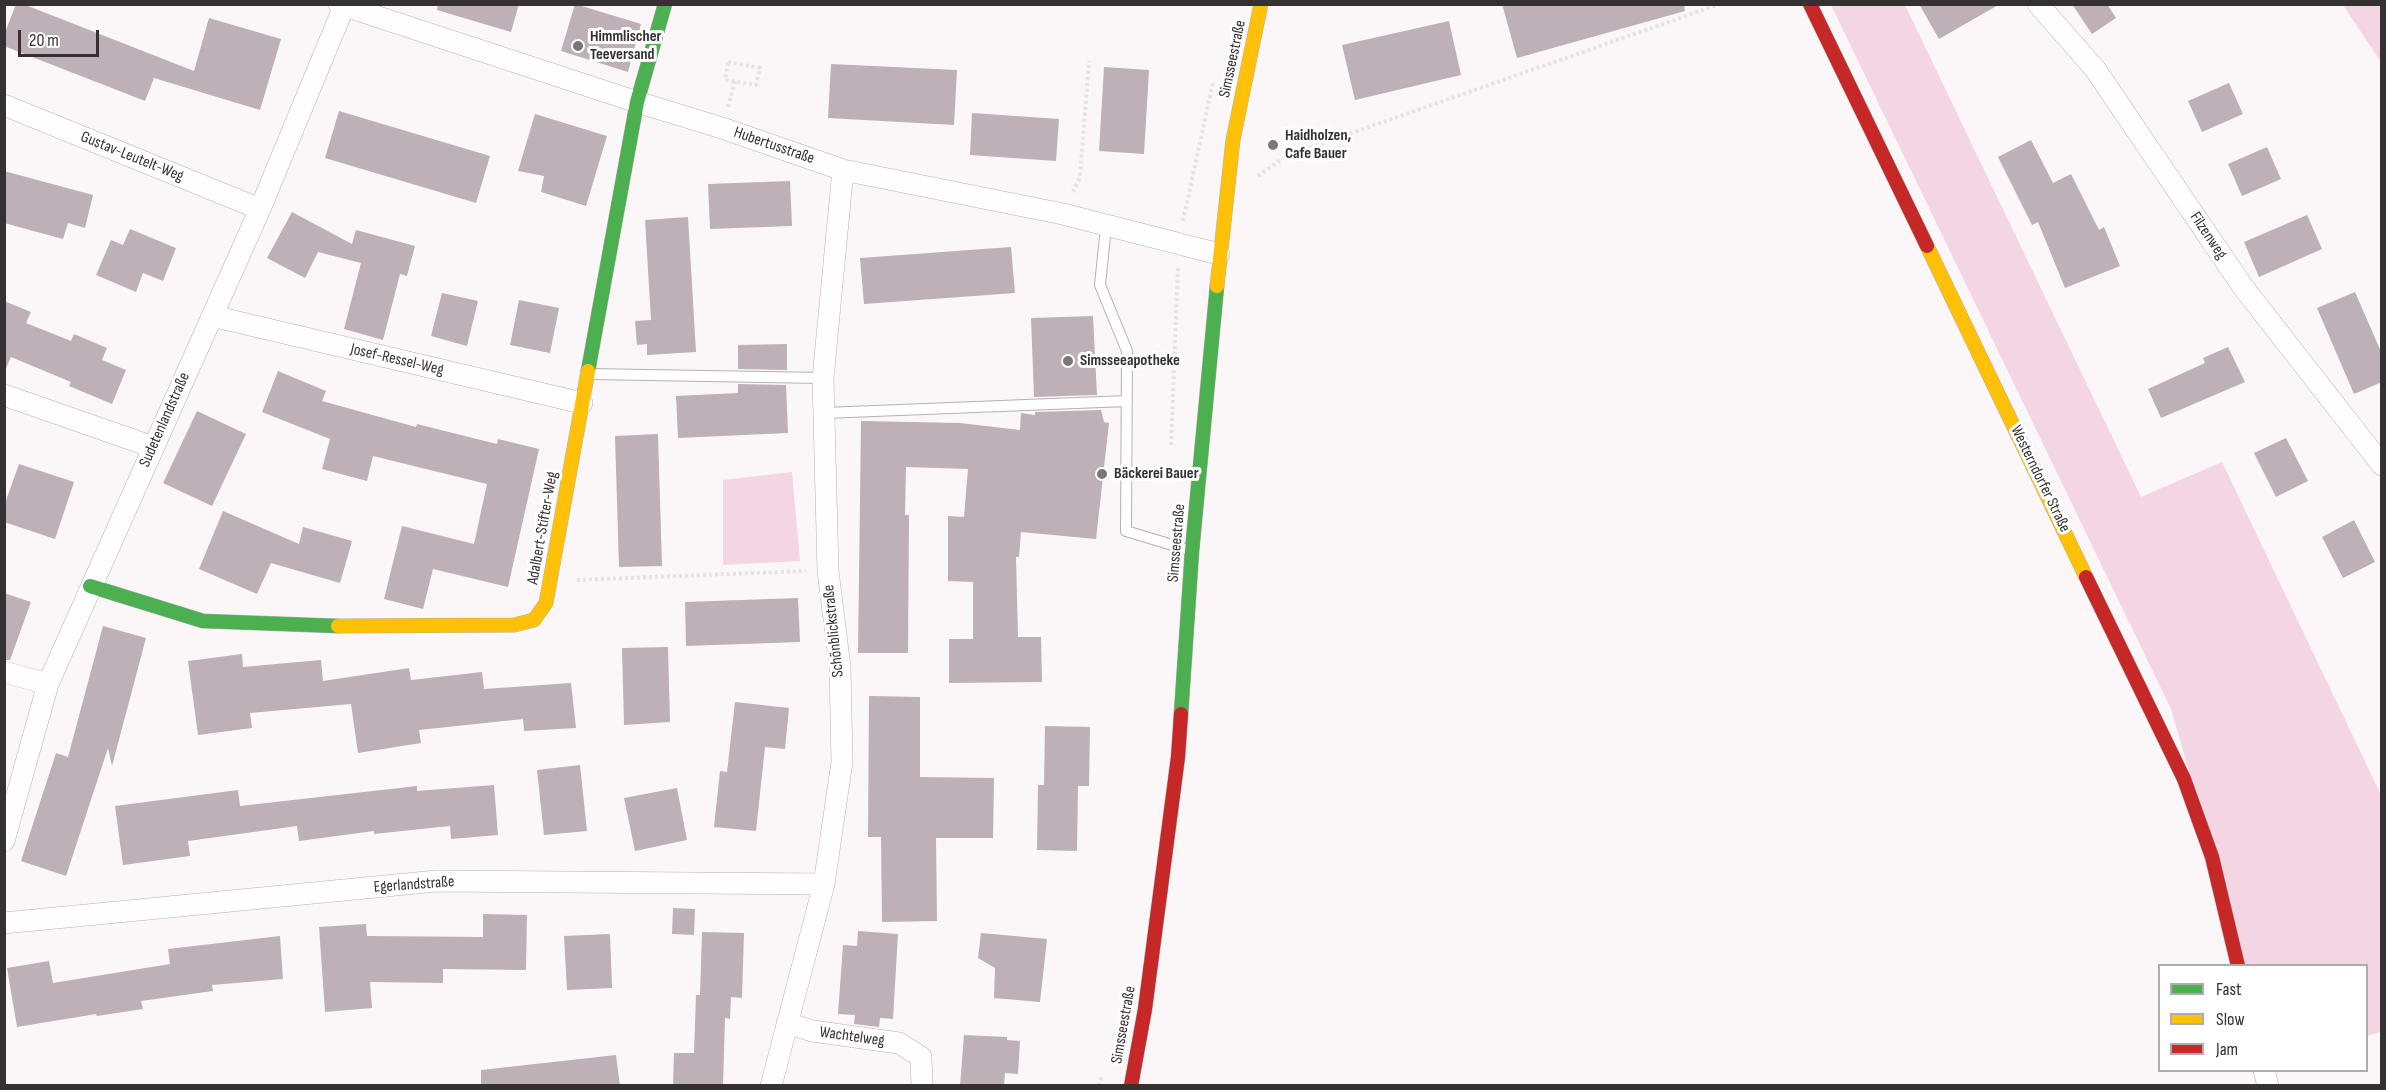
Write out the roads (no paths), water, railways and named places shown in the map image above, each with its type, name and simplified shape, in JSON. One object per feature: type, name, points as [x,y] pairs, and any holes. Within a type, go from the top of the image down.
[{"type":"street","name":"Adalbert-Stifter-Weg","points":[[90,586],[203,621],[370,627],[514,625],[534,620],[546,603],[637,102],[665,4]]},
{"type":"street","name":"Simsseestraße","points":[[1131,1086],[1145,1009],[1179,757],[1192,551],[1225,198],[1233,140],[1261,4]]},
{"type":"street","name":"Westerndorfer Straße","points":[[1810,4],[2184,779],[2212,857],[2238,964]]},
{"type":"street","name":"Filzenweg","points":[[2038,4],[2095,69],[2243,287],[2382,465]]},
{"type":"street","name":"Hubertusstraße","points":[[343,5],[722,128],[843,170],[1062,214],[1219,254]]},
{"type":"street","name":"Sudetenlandstraße","points":[[4,841],[48,684],[260,209],[343,5]]},
{"type":"street","name":"Gustav-Leutelt-Weg","points":[[4,105],[260,209]]},
{"type":"street","name":"Schönblickstraße","points":[[771,1086],[824,884],[842,762],[840,667],[828,570],[823,378],[843,170]]},
{"type":"street","name":"Josef-Ressel-Weg","points":[[212,316],[582,403]]},
{"type":"street","points":[[4,395],[153,447]]},
{"type":"street","points":[[4,672],[48,684]]},
{"type":"street","name":"Egerlandstraße","points":[[4,923],[437,881],[824,884]]},
{"type":"street","name":"Wachtelweg","points":[[788,1023],[812,1031],[899,1043],[921,1057],[922,1086]]},
{"type":"lane","points":[[1106,227],[1100,285],[1127,351],[1126,531],[1192,551]]},
{"type":"lane","points":[[588,374],[823,378]]},
{"type":"lane","points":[[824,413],[1127,401]]},
{"type":"place","name":"Himmlischer Teeversand","points":[[578,46]]},
{"type":"place","name":"Haidholzen, Cafe Bauer","points":[[1273,145]]},
{"type":"place","name":"Simsseeapotheke","points":[[1068,361]]},
{"type":"place","name":"Bäckerei Bauer","points":[[1102,474]]}]
